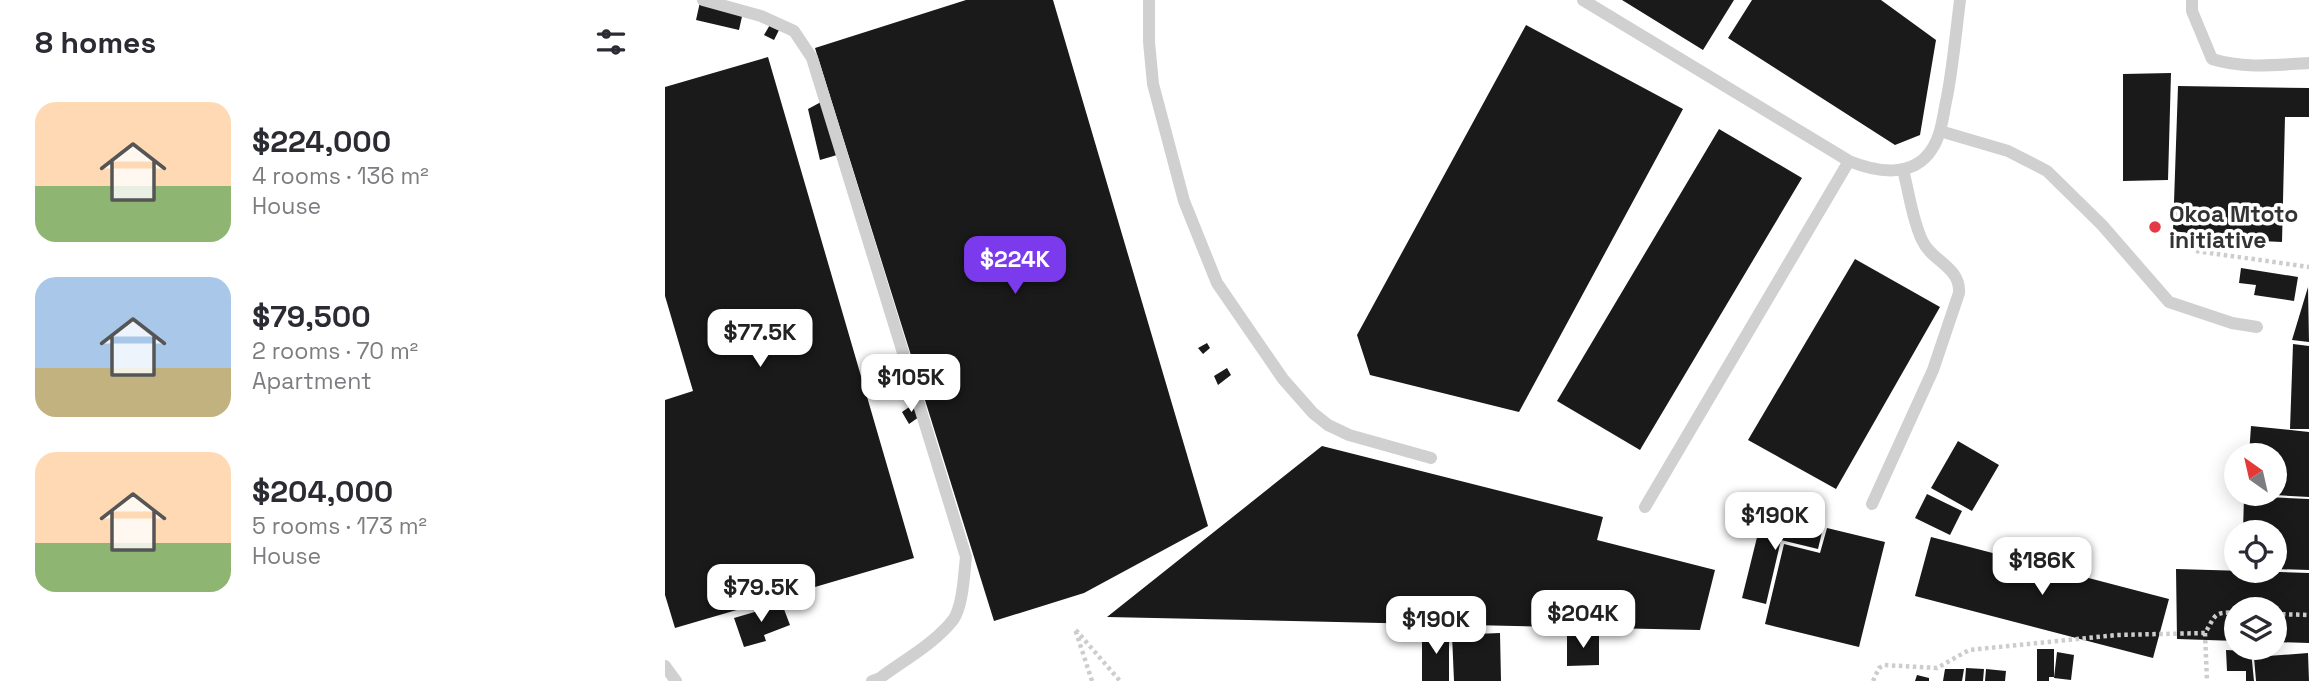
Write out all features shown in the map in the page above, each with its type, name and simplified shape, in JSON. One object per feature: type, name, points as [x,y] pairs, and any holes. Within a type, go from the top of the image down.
[{"type":"lane","points":[[703,0],[761,16],[794,31],[812,58],[966,557],[963,587],[954,619],[932,640],[872,681]]},
{"type":"lane","points":[[1149,0],[1153,84],[1184,201],[1217,283],[1283,379],[1313,413],[1328,425],[1349,435],[1431,458]]},
{"type":"lane","points":[[1583,0],[1849,161],[1888,172],[1903,170],[1920,162],[1932,150],[1940,131],[1960,0]]},
{"type":"lane","points":[[2192,0],[2192,11],[2212,58],[2230,65],[2255,67],[2309,63]]},
{"type":"lane","points":[[1940,131],[2008,151],[2047,171],[2102,225],[2169,302],[2232,323],[2257,327]]},
{"type":"lane","points":[[1645,507],[1849,161]]},
{"type":"lane","points":[[1872,504],[1933,370],[1960,283],[1956,275],[1922,242],[1903,170]]},
{"type":"lane","points":[[665,666],[675,681]]},
{"type":"path","points":[[2196,251],[2221,255],[2309,267],[2220,255],[2196,251]]},
{"type":"path","points":[[2207,681],[2205,634],[2211,618],[2224,611]]},
{"type":"path","points":[[2287,614],[2309,615]]},
{"type":"path","points":[[1092,681],[1075,629],[1120,681]]},
{"type":"path","points":[[1873,681],[1884,664],[1937,668],[1969,650],[2117,635],[2205,634]]},
{"type":"building","points":[[966,0],[1053,0],[1208,526],[1084,593],[994,621],[815,48]]},
{"type":"building","points":[[1622,0],[1734,0],[1703,50]]},
{"type":"building","points":[[1752,0],[1881,0],[1936,40],[1920,135],[1895,145],[1728,38]]},
{"type":"building","points":[[700,2],[743,12],[739,30],[696,20]]},
{"type":"building","points":[[771,23],[780,28],[774,40],[764,35]]},
{"type":"building","points":[[1526,25],[1683,109],[1519,412],[1370,375],[1357,335]]},
{"type":"building","points":[[768,57],[914,558],[675,628],[665,595],[665,400],[693,391],[665,296],[665,87]]},
{"type":"building","points":[[2171,73],[2168,180],[2123,181],[2123,74]]},
{"type":"building","points":[[2178,86],[2309,88],[2309,117],[2285,117],[2282,242],[2240,240],[2173,231]]},
{"type":"building","points":[[821,102],[837,155],[820,160],[808,109]]},
{"type":"building","points":[[1719,129],[1802,178],[1640,450],[1557,401]]},
{"type":"building","points":[[1855,259],[1940,307],[1836,489],[1748,440]]},
{"type":"building","points":[[2241,268],[2298,277],[2294,301],[2254,295],[2256,285],[2239,283]]},
{"type":"building","points":[[2308,287],[2309,342],[2292,340]]},
{"type":"building","points":[[1207,343],[1210,348],[1203,354],[1198,348]]},
{"type":"building","points":[[2293,344],[2309,346],[2309,429],[2290,429]]},
{"type":"building","points":[[896,361],[899,372],[888,377],[884,367]]},
{"type":"building","points":[[1227,368],[1231,375],[1218,385],[1214,376]]},
{"type":"building","points":[[912,405],[919,417],[909,424],[902,412]]},
{"type":"building","points":[[2251,426],[2309,432],[2309,497],[2287,496],[2287,443],[2250,443]]},
{"type":"building","points":[[1958,441],[1999,465],[1972,511],[1931,488]]},
{"type":"building","points":[[1322,446],[1603,517],[1597,540],[1715,570],[1700,630],[1107,617]]},
{"type":"building","points":[[1927,494],[1962,511],[1950,535],[1915,518]]},
{"type":"building","points":[[2287,498],[2309,499],[2309,570],[2287,569],[2287,520],[2243,520],[2244,506],[2287,506]]},
{"type":"building","points":[[1763,513],[1823,528],[1818,549],[1781,540],[1766,604],[1742,598]]},
{"type":"building","points":[[1827,528],[1885,542],[1859,647],[1765,624],[1784,544],[1820,553]]},
{"type":"building","points":[[1931,537],[2169,599],[2153,658],[1915,596]]},
{"type":"building","points":[[2176,569],[2224,570],[2224,583],[2287,583],[2287,572],[2309,573],[2309,643],[2287,642],[2287,597],[2224,597],[2224,641],[2177,639]]},
{"type":"building","points":[[782,604],[790,625],[764,635],[766,641],[744,647],[734,618]]},
{"type":"building","points":[[1422,632],[1449,632],[1449,681],[1422,681]]},
{"type":"building","points":[[1500,633],[1501,681],[1454,681],[1452,635]]},
{"type":"building","points":[[1599,634],[1599,665],[1567,666],[1567,635]]},
{"type":"building","points":[[2037,649],[2054,649],[2054,677],[2049,677],[2049,681],[2037,681]]},
{"type":"building","points":[[2057,652],[2074,655],[2071,680],[2054,678]]},
{"type":"building","points":[[2308,653],[2309,681],[2256,681],[2254,660],[2287,660],[2287,655]]},
{"type":"building","points":[[2226,660],[2252,660],[2254,681],[2246,681],[2246,671],[2227,671]]},
{"type":"building","points":[[1966,668],[1984,669],[1983,681],[1965,681]]},
{"type":"building","points":[[1945,669],[1964,669],[1962,681],[1943,681]]},
{"type":"building","points":[[1986,669],[2006,671],[2005,681],[1985,681]]},
{"type":"building","points":[[1917,675],[1929,678],[1929,681],[1915,681]]},
{"type":"place","name":"Okoa Mtoto initiative","points":[[2155,227]]}]
